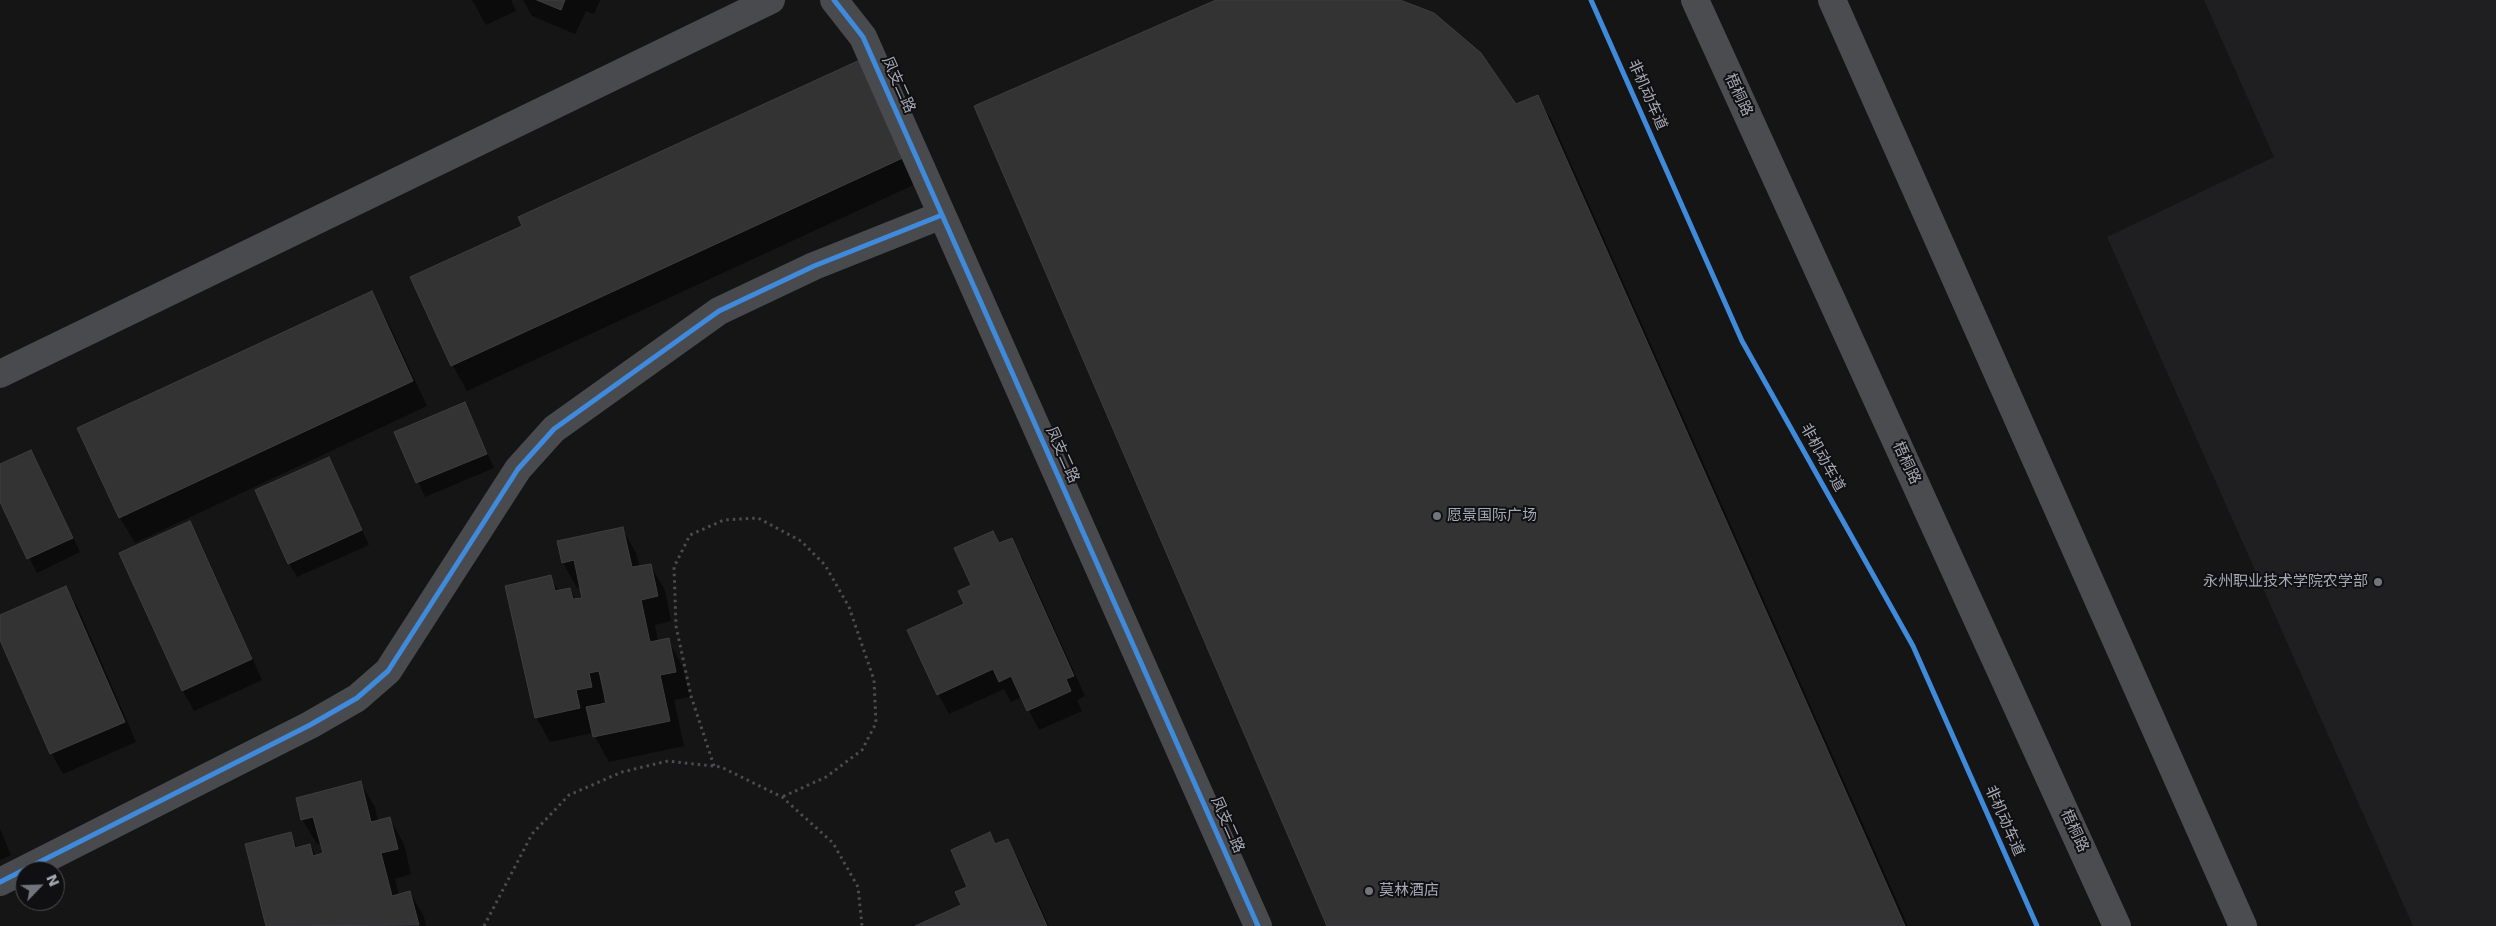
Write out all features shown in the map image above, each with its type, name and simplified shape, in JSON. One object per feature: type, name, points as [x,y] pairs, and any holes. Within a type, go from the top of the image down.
[{"type":"main road","name":"梧桐路","points":[[1695,0],[2118,926]]},
{"type":"main road","points":[[1832,0],[2243,926]]},
{"type":"street","points":[[0,374],[771,0]]},
{"type":"street","name":"凤支二路","points":[[834,0],[863,37],[1258,926]]},
{"type":"street","points":[[0,882],[310,726],[357,698],[388,671],[518,469],[554,428],[719,311],[814,266],[942,215]]},
{"type":"path","points":[[714,766],[691,696],[676,626],[674,567],[690,535],[724,520],[758,518],[801,541],[825,565],[849,607],[874,680],[876,723],[862,750],[826,776],[782,797]]},
{"type":"path","points":[[484,926],[532,834],[569,795],[622,772],[668,761],[721,767],[782,797],[833,842],[858,887],[862,926]]},
{"type":"shaded area","name":"永州职业技术学院农学部","points":[[2204,0],[2496,0],[2496,926],[2413,926],[2107,237],[2274,157]]},
{"type":"building","points":[[537,0],[565,0],[561,10]]},
{"type":"building","name":"愿景国际广场","points":[[1216,0],[1400,0],[1434,13],[1481,53],[1516,104],[1538,95],[1905,926],[1327,926],[974,106]]},
{"type":"building","points":[[862,59],[907,156],[451,366],[410,277],[522,226],[518,217]]},
{"type":"building","points":[[372,291],[413,381],[119,518],[77,428]]},
{"type":"building","points":[[465,402],[487,454],[416,483],[394,432]]},
{"type":"building","points":[[31,450],[73,538],[27,559],[0,502],[0,464]]},
{"type":"building","points":[[329,457],[362,530],[288,564],[255,490]]},
{"type":"building","points":[[190,521],[252,659],[182,691],[119,553]]},
{"type":"building","points":[[623,527],[632,567],[651,564],[658,596],[641,600],[650,642],[669,638],[676,672],[660,675],[670,721],[593,737],[586,707],[606,703],[599,671],[589,673],[592,687],[576,690],[580,708],[535,718],[505,586],[551,575],[555,591],[570,588],[573,599],[582,598],[574,560],[562,563],[557,541]]},
{"type":"building","points":[[993,531],[999,543],[1012,538],[1074,676],[1066,679],[1071,691],[1027,711],[1011,676],[999,682],[993,669],[937,695],[907,630],[964,604],[958,591],[971,585],[954,548]]},
{"type":"building","points":[[66,586],[125,722],[50,754],[0,640],[0,615]]},
{"type":"building","points":[[361,781],[371,822],[390,817],[398,849],[381,853],[392,896],[410,891],[419,925],[266,926],[245,844],[291,832],[295,848],[310,844],[313,856],[323,853],[313,817],[301,820],[296,798]]},
{"type":"building","points":[[990,832],[995,844],[1008,839],[1047,926],[915,926],[961,905],[955,892],[967,887],[951,850]]},
{"type":"cycle path","points":[[834,0],[863,37],[1258,926]]},
{"type":"cycle path","name":"非机动车道","points":[[1591,0],[1742,341],[1913,646],[2037,926]]},
{"type":"cycle path","points":[[0,882],[310,725],[357,698],[388,671],[518,469],[554,429],[719,311],[814,266],[942,215]]},
{"type":"place","name":"愿景国际广场","points":[[1437,516]]},
{"type":"place","name":"永州职业技术学院农学部","points":[[2378,582]]},
{"type":"place","name":"莫林酒店","points":[[1369,891]]}]
